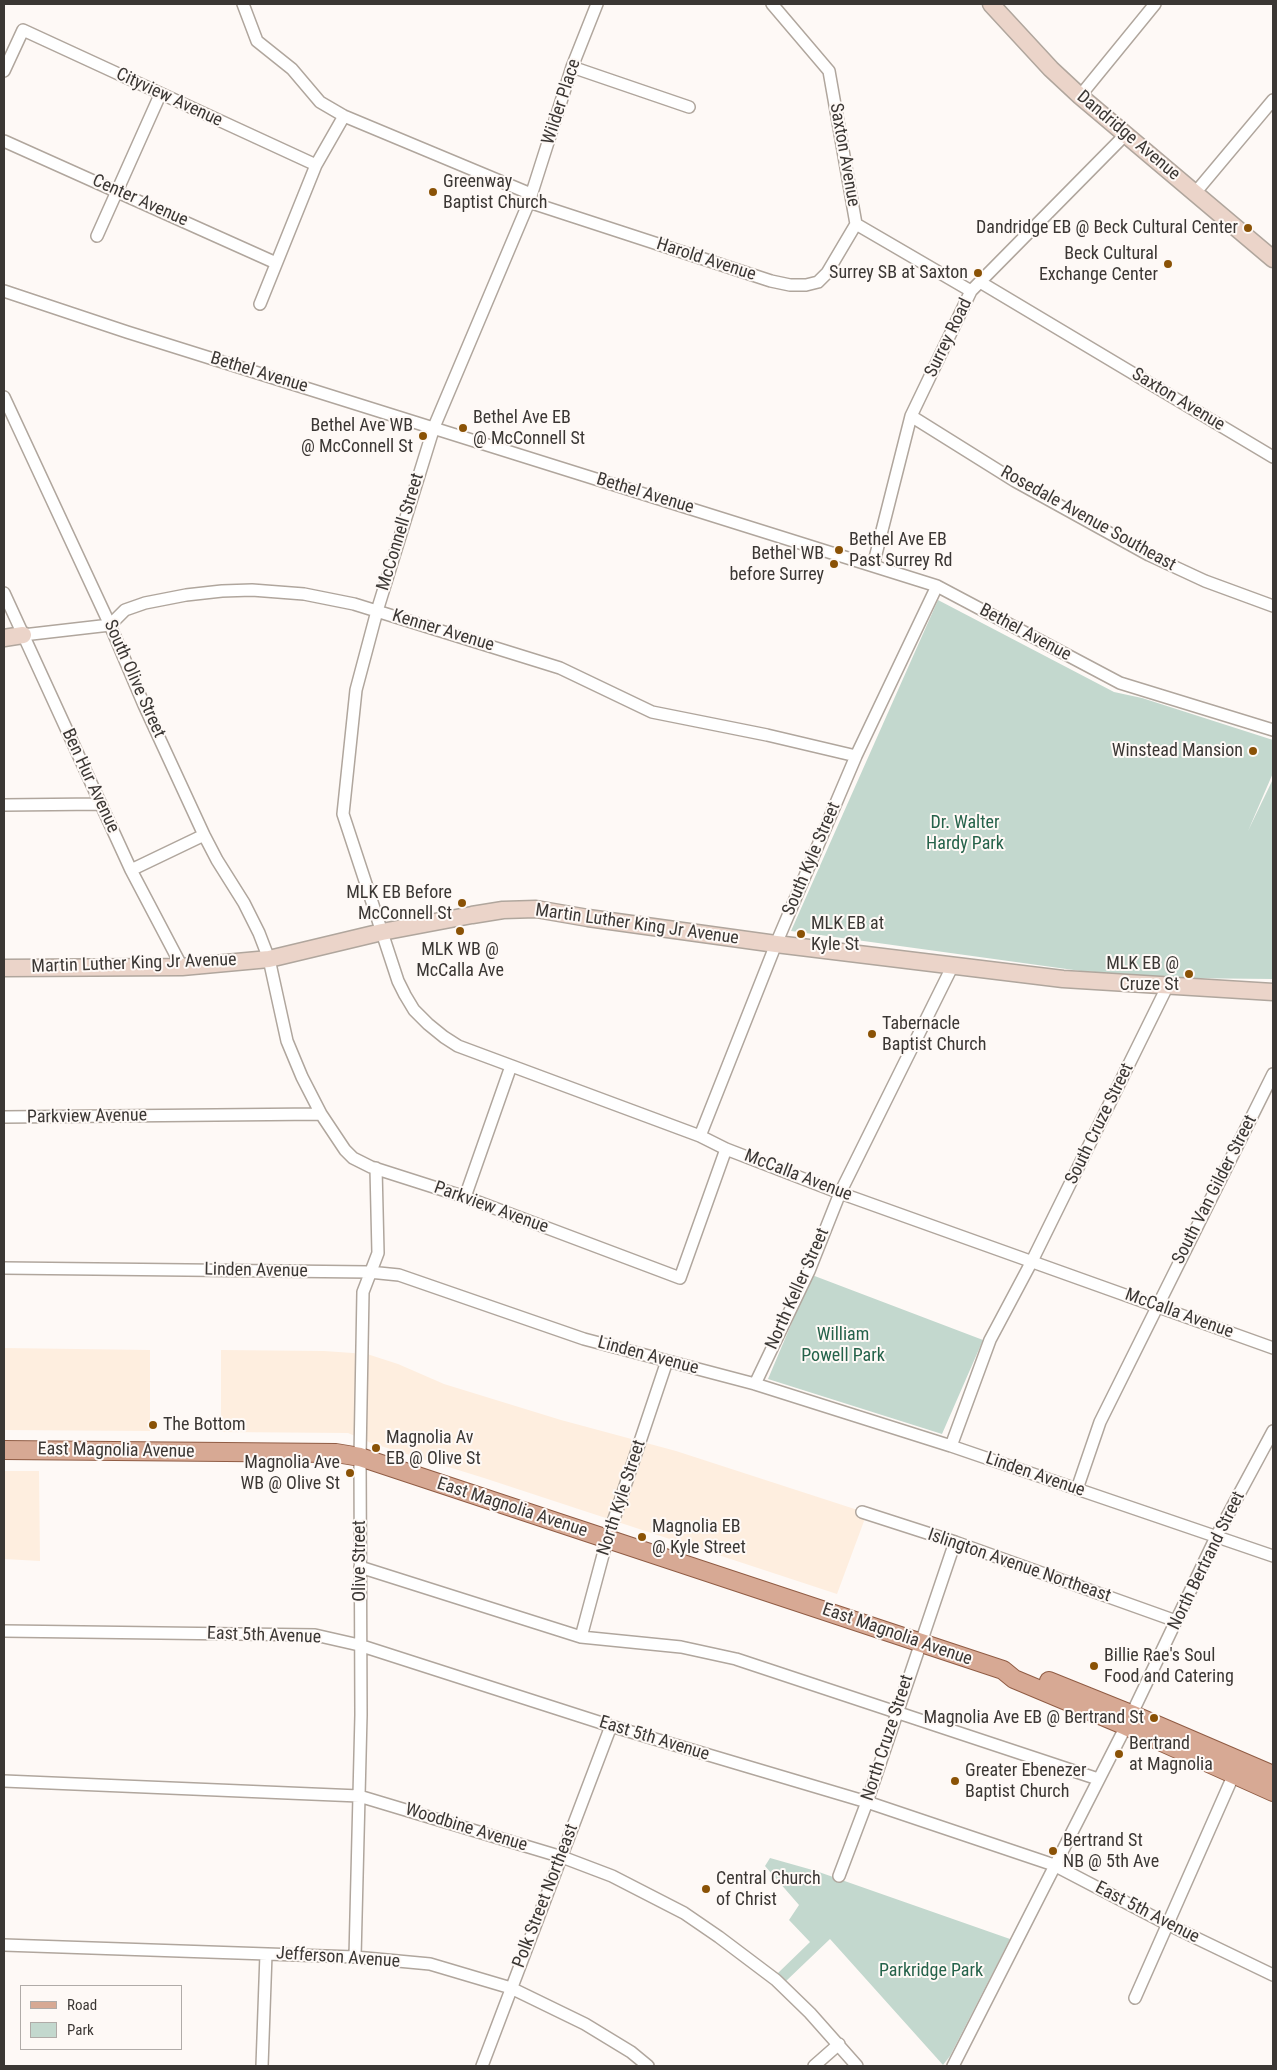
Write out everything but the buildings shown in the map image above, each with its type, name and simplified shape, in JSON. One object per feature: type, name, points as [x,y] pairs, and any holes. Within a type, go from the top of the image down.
[{"type":"main road","name":"Dandridge Avenue","points":[[991,4],[1051,69],[1080,96],[1273,260]]},
{"type":"main road","points":[[4,638],[23,635]]},
{"type":"main road","name":"Martin Luther King Jr Avenue","points":[[4,968],[182,967],[269,959],[382,932],[503,910],[536,909],[776,944],[1063,979],[1167,987],[1273,992]]},
{"type":"main road","name":"East Magnolia Avenue","points":[[4,1450],[330,1453],[360,1457],[919,1643],[1003,1670],[1016,1669],[1129,1720],[1273,1792]]},
{"type":"main road","name":"East Magnolia Avenue","points":[[1129,1720],[1273,1775]]},
{"type":"street","name":"Harold Avenue","points":[[244,4],[257,41],[292,69],[320,102],[344,116],[530,198],[790,286],[806,286],[818,282],[827,273],[856,224]]},
{"type":"street","name":"Wilder Place","points":[[530,198],[572,67],[597,4]]},
{"type":"street","name":"Saxton Avenue","points":[[772,4],[829,71],[856,224],[971,291]]},
{"type":"street","points":[[1080,96],[1155,4]]},
{"type":"street","name":"Cityview Avenue","points":[[4,70],[23,30],[160,95],[316,165]]},
{"type":"street","points":[[572,67],[689,107]]},
{"type":"street","points":[[97,236],[160,95]]},
{"type":"street","points":[[1195,193],[1273,100]]},
{"type":"street","points":[[260,304],[316,165],[344,116]]},
{"type":"street","name":"Surrey Road","points":[[873,566],[911,416],[971,291],[1125,135]]},
{"type":"street","name":"Center Avenue","points":[[4,140],[276,263]]},
{"type":"street","name":"McConnell Street","points":[[382,932],[343,814],[356,690],[377,611],[434,427],[530,198]]},
{"type":"street","name":"Saxton Avenue","points":[[980,282],[1273,457]]},
{"type":"street","name":"Bethel Avenue","points":[[4,290],[127,332],[937,586],[1120,683],[1273,730]]},
{"type":"street","name":"South Olive Street","points":[[4,397],[110,625],[144,705],[204,835],[244,903],[269,959]]},
{"type":"street","name":"Rosedale Avenue Southeast","points":[[911,416],[1015,481],[1148,555],[1204,581],[1273,606]]},
{"type":"street","name":"South Kyle Street","points":[[700,1136],[776,944],[856,756],[937,586]]},
{"type":"street","name":"Kenner Avenue","points":[[110,625],[125,610],[146,603],[222,591],[252,590],[304,594],[338,600],[377,611],[560,668],[652,712],[767,735],[856,756]]},
{"type":"street","name":"Ben Hur Avenue","points":[[4,593],[132,870],[182,967]]},
{"type":"street","points":[[23,635],[110,625]]},
{"type":"street","points":[[4,805],[101,804]]},
{"type":"street","points":[[132,870],[204,835]]},
{"type":"street","name":"McCalla Avenue","points":[[382,932],[398,981],[414,1010],[450,1041],[700,1136],[726,1149],[840,1193],[1273,1348]]},
{"type":"street","name":"Parkview Avenue","points":[[269,959],[287,1041],[302,1077],[321,1114],[345,1150],[362,1163],[465,1197],[680,1278],[726,1149]]},
{"type":"street","name":"North Keller Street","points":[[755,1384],[809,1271],[840,1193],[953,965]]},
{"type":"street","name":"South Cruze Street","points":[[1032,1261],[1167,987]]},
{"type":"street","points":[[465,1197],[512,1066]]},
{"type":"street","name":"South Van Gilder Street","points":[[1077,1489],[1100,1422],[1273,1074]]},
{"type":"street","name":"Parkview Avenue","points":[[4,1118],[321,1114]]},
{"type":"street","name":"Olive Street","points":[[354,1957],[361,1715],[359,1646],[363,1292],[369,1272],[378,1253],[376,1168]]},
{"type":"street","points":[[951,1446],[990,1340],[1032,1261]]},
{"type":"street","name":"Linden Avenue","points":[[4,1268],[369,1272],[408,1277],[584,1339],[755,1384],[951,1446],[1273,1556]]},
{"type":"street","name":"North Kyle Street","points":[[581,1637],[607,1540],[667,1361]]},
{"type":"street","name":"North Bertrand Street","points":[[953,2066],[1129,1720],[1216,1537],[1273,1431]]},
{"type":"street","name":"Islington Avenue Northeast","points":[[862,1512],[955,1542],[1176,1621]]},
{"type":"street","name":"North Cruze Street","points":[[839,1876],[867,1802],[919,1643],[955,1542]]},
{"type":"street","points":[[360,1567],[581,1637],[681,1646],[708,1651],[1098,1779]]},
{"type":"street","name":"East 5th Avenue","points":[[4,1632],[315,1636],[359,1646],[611,1726],[867,1802],[1054,1865],[1167,1924],[1273,1975]]},
{"type":"street","name":"Polk Street Northeast","points":[[482,2066],[611,1726]]},
{"type":"street","points":[[1136,1998],[1234,1774]]},
{"type":"street","name":"Woodbine Avenue","points":[[4,1781],[359,1796],[562,1857],[612,1876],[684,1913],[719,1937],[776,1980],[810,2013],[857,2066]]},
{"type":"street","name":"Jefferson Avenue","points":[[4,1944],[354,1957],[430,1964],[511,1988],[585,2024],[631,2052],[648,2066]]},
{"type":"street","points":[[262,2066],[266,1954]]},
{"type":"street","points":[[814,2066],[839,2044]]},
{"type":"shaded area","points":[[4,1348],[150,1350],[150,1431],[4,1430]]},
{"type":"shaded area","points":[[221,1350],[324,1351],[367,1354],[398,1364],[444,1384],[561,1420],[676,1451],[867,1513],[837,1594],[484,1478],[371,1443],[348,1433],[221,1432]]},
{"type":"shaded area","points":[[4,1471],[39,1471],[40,1561],[4,1559]]},
{"type":"green space","name":"Dr. Walter Hardy Park","points":[[938,600],[1114,692],[1142,698],[1273,740],[1273,773],[1248,831],[1273,779],[1273,979],[1175,978],[1081,971],[791,931]]},
{"type":"green space","name":"William Powell Park","points":[[812,1275],[983,1340],[942,1434],[768,1379]]},
{"type":"green space","name":"Parkridge Park","points":[[770,1858],[816,1871],[1010,1939],[950,2056],[943,2065],[830,1939],[785,1982],[777,1974],[810,1942],[789,1920],[799,1905],[765,1866]]},
{"type":"place","name":"Greenway Baptist Church","points":[[433,192]]},
{"type":"place","name":"Dandridge EB @ Beck Cultural Center","points":[[1248,228]]},
{"type":"place","name":"Beck Cultural Exchange Center","points":[[1168,264]]},
{"type":"place","name":"Surrey SB at Saxton","points":[[978,273]]},
{"type":"place","name":"Bethel Ave EB @ McConnell St","points":[[463,428]]},
{"type":"place","name":"Bethel Ave WB @ McConnell St","points":[[423,436]]},
{"type":"place","name":"Bethel Ave EB Past Surrey Rd","points":[[839,550]]},
{"type":"place","name":"Bethel WB before Surrey","points":[[834,564]]},
{"type":"place","name":"Winstead Mansion","points":[[1253,751]]},
{"type":"place","name":"MLK EB Before McConnell St","points":[[462,903]]},
{"type":"place","name":"MLK WB @ McCalla Ave","points":[[460,931]]},
{"type":"place","name":"MLK EB at Kyle St","points":[[801,934]]},
{"type":"place","name":"MLK EB @ Cruze St","points":[[1189,974]]},
{"type":"place","name":"Tabernacle Baptist Church","points":[[872,1034]]},
{"type":"place","name":"The Bottom","points":[[153,1425]]},
{"type":"place","name":"Magnolia Av EB @ Olive St","points":[[376,1448]]},
{"type":"place","name":"Magnolia Ave WB @ Olive St","points":[[350,1473]]},
{"type":"place","name":"Magnolia EB @ Kyle Street","points":[[642,1537]]},
{"type":"place","name":"Billie Rae's Soul Food and Catering","points":[[1094,1666]]},
{"type":"place","name":"Magnolia Ave EB @ Bertrand St","points":[[1154,1718]]},
{"type":"place","name":"Bertrand at Magnolia","points":[[1119,1754]]},
{"type":"place","name":"Greater Ebenezer Baptist Church","points":[[955,1781]]},
{"type":"place","name":"Bertrand St NB @ 5th Ave","points":[[1053,1851]]},
{"type":"place","name":"Central Church of Christ","points":[[706,1889]]}]
